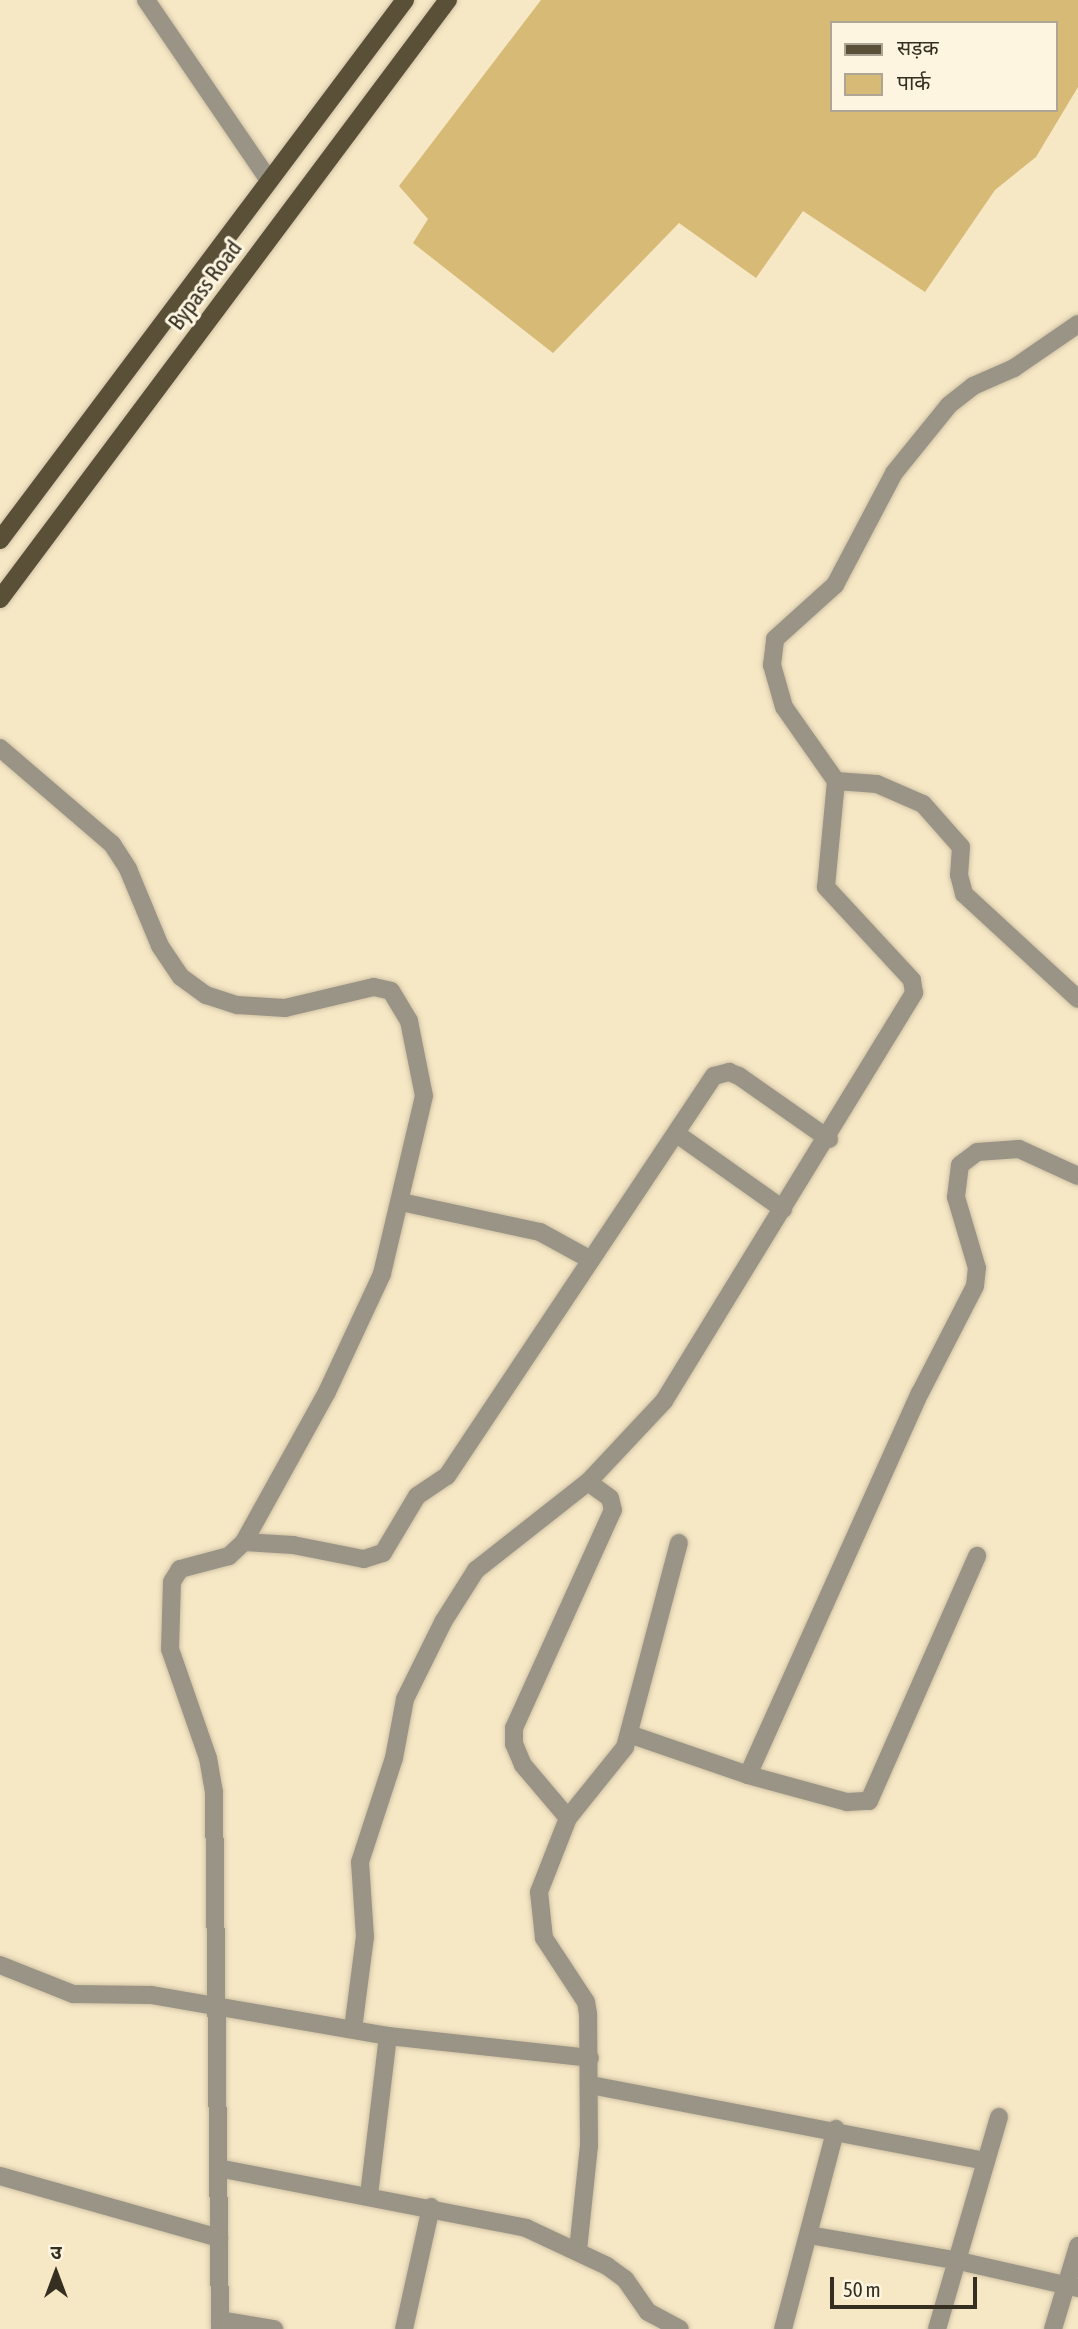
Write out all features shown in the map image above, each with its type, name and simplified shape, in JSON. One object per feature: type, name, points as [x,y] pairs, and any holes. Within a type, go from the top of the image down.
[{"type":"main road","name":"Bypass Road","points":[[0,540],[405,0]]},
{"type":"main road","name":"Bypass Road","points":[[0,599],[448,0]]},
{"type":"street","points":[[146,0],[269,180]]},
{"type":"street","points":[[353,2029],[365,1937],[360,1862],[394,1758],[405,1699],[443,1622],[476,1570],[589,1482],[664,1401],[829,1139],[911,999],[914,986],[826,887],[836,781],[784,707],[772,665],[775,639],[835,585],[894,473],[949,405],[973,386],[1024,362],[1078,324]]},
{"type":"street","points":[[0,748],[112,844],[128,869],[160,946],[181,977],[206,995],[237,1005],[285,1008],[374,987],[391,991],[409,1021],[424,1096],[382,1274],[327,1392],[244,1542],[229,1556],[180,1569],[172,1582],[169,1603],[170,1649],[208,1758],[214,1792],[220,2325],[274,2329]]},
{"type":"street","points":[[836,781],[877,784],[923,804],[961,847],[959,875],[964,894],[1078,999]]},
{"type":"street","points":[[244,1542],[293,1545],[365,1559],[383,1553],[417,1496],[447,1476],[714,1076],[729,1072],[829,1139]]},
{"type":"street","points":[[677,1134],[783,1209]]},
{"type":"street","points":[[748,1775],[920,1393],[975,1286],[976,1268],[956,1197],[960,1165],[976,1152],[1019,1149],[1078,1176]]},
{"type":"street","points":[[401,1202],[540,1232],[591,1260]]},
{"type":"street","points":[[568,1818],[523,1765],[514,1744],[514,1728],[613,1510],[610,1498],[589,1482]]},
{"type":"street","points":[[578,2250],[592,2085],[586,2002],[550,1949],[538,1907],[543,1878],[568,1818],[614,1762],[629,1734],[679,1543]]},
{"type":"street","points":[[629,1734],[748,1775],[847,1802],[869,1801],[976,1556]]},
{"type":"street","points":[[0,1965],[73,1994],[151,1995],[217,2009],[388,2036],[590,2058]]},
{"type":"street","points":[[369,2194],[388,2036]]},
{"type":"street","points":[[592,2085],[836,2129],[986,2161]]},
{"type":"street","points":[[937,2329],[999,2117]]},
{"type":"street","points":[[783,2329],[836,2129]]},
{"type":"street","points":[[219,2168],[369,2194],[526,2228],[578,2250],[625,2279],[645,2321],[680,2329]]},
{"type":"street","points":[[0,2176],[219,2238]]},
{"type":"street","points":[[404,2329],[431,2207]]},
{"type":"street","points":[[809,2235],[959,2261],[1072,2286]]},
{"type":"street","points":[[1053,2329],[1072,2286],[1078,2246]]},
{"type":"green space","points":[[541,0],[1078,0],[1078,87],[1036,157],[995,190],[925,292],[803,211],[756,278],[679,223],[553,353],[413,243],[428,219],[399,186]]}]
